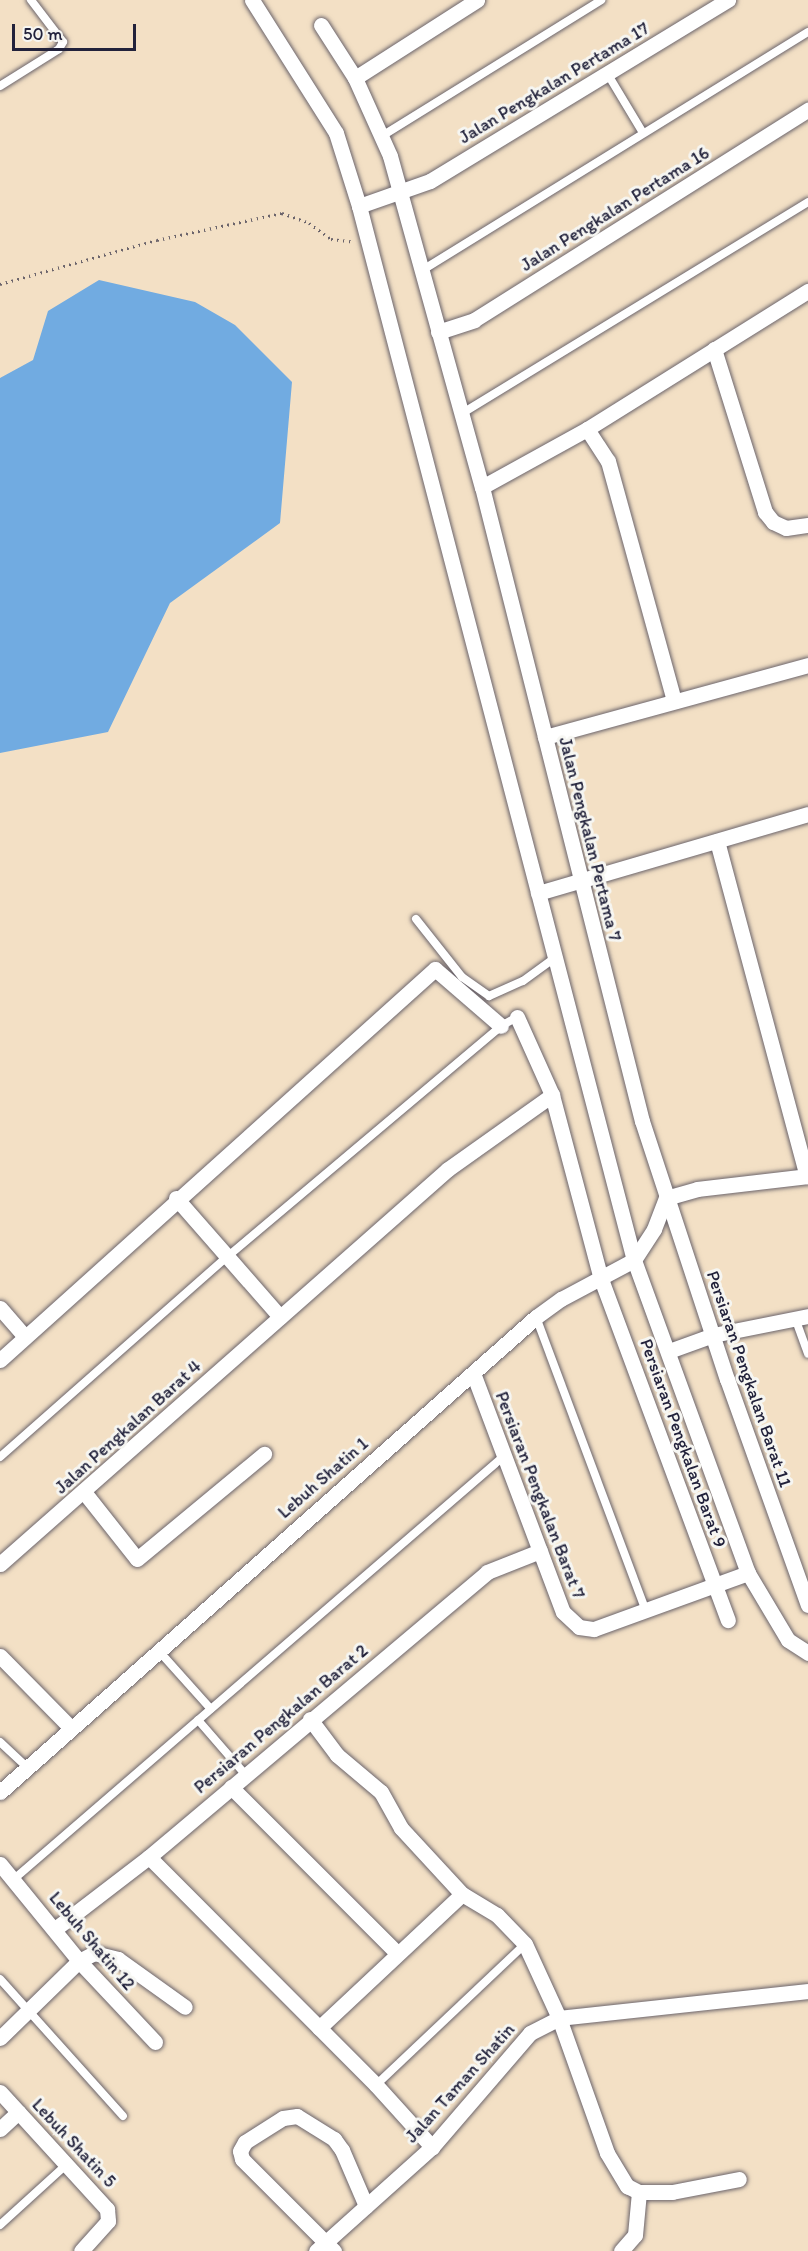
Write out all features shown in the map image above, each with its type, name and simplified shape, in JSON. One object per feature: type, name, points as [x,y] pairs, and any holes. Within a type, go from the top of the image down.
[{"type":"street","points":[[252,0],[336,133],[359,206],[634,1260],[669,1351],[748,1574],[788,1640],[808,1653]]},
{"type":"street","points":[[355,78],[477,0]]},
{"type":"street","name":"Jalan Pengkalan Pertama 17","points":[[359,206],[430,181],[728,0]]},
{"type":"street","name":"Jalan Pengkalan Pertama 7","points":[[321,25],[355,78],[382,136],[482,487],[544,737],[582,878],[604,981],[666,1198]]},
{"type":"street","name":"Jalan Pengkalan Pertama 16","points":[[438,332],[474,320],[808,110]]},
{"type":"street","points":[[482,487],[587,429],[808,291]]},
{"type":"street","points":[[714,349],[765,512],[773,522],[786,528],[808,525]]},
{"type":"street","points":[[587,429],[608,461],[674,701]]},
{"type":"street","points":[[544,737],[808,665]]},
{"type":"street","points":[[538,893],[582,878],[808,814]]},
{"type":"street","points":[[666,1198],[697,1190],[808,1176],[717,841]]},
{"type":"street","points":[[0,1360],[176,1198],[435,969],[501,1026]]},
{"type":"street","name":"Persiaran Pengkalan Barat 9","points":[[517,1017],[552,1095],[602,1280],[728,1620]]},
{"type":"street","name":"Jalan Pengkalan Barat 4","points":[[0,1564],[448,1169],[552,1095]]},
{"type":"street","points":[[176,1198],[280,1317]]},
{"type":"street","name":"Lebuh Shatin 1","points":[[0,1792],[70,1727],[537,1317],[561,1299],[602,1280],[634,1260],[654,1229],[666,1198]]},
{"type":"street","name":"Persiaran Pengkalan Barat 11","points":[[666,1198],[808,1605]]},
{"type":"street","points":[[0,1308],[25,1337]]},
{"type":"street","points":[[669,1351],[713,1335],[801,1317]]},
{"type":"street","name":"Persiaran Pengkalan Barat 7","points":[[473,1373],[563,1612],[579,1627],[594,1629],[748,1574]]},
{"type":"street","points":[[84,1492],[137,1559],[264,1454]]},
{"type":"street","name":"Persiaran Pengkalan Barat 2","points":[[55,1929],[149,1857],[487,1572],[540,1551]]},
{"type":"street","points":[[0,1656],[70,1727]]},
{"type":"street","points":[[310,1719],[336,1755],[381,1792],[400,1828],[462,1894],[497,1915],[525,1944],[559,2018],[607,2153],[627,2186],[639,2192],[672,2192],[739,2179]]},
{"type":"street","points":[[231,1787],[397,1953]]},
{"type":"street","points":[[149,1857],[376,2085],[432,2147]]},
{"type":"street","name":"Lebuh Shatin 12","points":[[0,1864],[79,1961],[155,2042]]},
{"type":"street","points":[[319,2028],[462,1894]]},
{"type":"street","points":[[0,2038],[79,1961],[94,1953],[118,1959],[185,2007]]},
{"type":"street","points":[[559,2018],[808,1991]]},
{"type":"street","name":"Jalan Taman Shatin","points":[[325,2248],[366,2206],[432,2147],[530,2033],[559,2018]]},
{"type":"street","name":"Lebuh Shatin 5","points":[[0,2092],[107,2209],[108,2221],[81,2251]]},
{"type":"street","points":[[0,2129],[18,2112]]},
{"type":"street","points":[[325,2248],[242,2159],[240,2151],[245,2142],[283,2118],[297,2116],[334,2139],[342,2150],[366,2206]]},
{"type":"street","points":[[621,2251],[635,2235],[639,2192]]},
{"type":"lane","points":[[0,86],[63,42],[31,0]]},
{"type":"lane","points":[[382,136],[601,0]]},
{"type":"lane","points":[[421,271],[808,32]]},
{"type":"lane","points":[[607,73],[643,133]]},
{"type":"lane","points":[[461,414],[808,202]]},
{"type":"lane","points":[[416,919],[462,977],[489,996],[523,981],[555,958]]},
{"type":"lane","points":[[0,1457],[227,1257],[501,1026],[517,1017]]},
{"type":"lane","points":[[537,1317],[646,1611]]},
{"type":"lane","points":[[801,1317],[808,1354]]},
{"type":"lane","points":[[14,1879],[504,1456]]},
{"type":"lane","points":[[158,1650],[211,1709]]},
{"type":"lane","points":[[198,1720],[245,1774]]},
{"type":"lane","points":[[0,1742],[26,1766]]},
{"type":"lane","points":[[376,2085],[525,1944]]},
{"type":"lane","points":[[0,1979],[123,2116]]},
{"type":"lane","points":[[0,2224],[66,2165]]},
{"type":"path","points":[[0,284],[157,240],[282,213],[309,223],[331,239],[350,244],[367,236]]},
{"type":"water","points":[[99,280],[195,302],[235,325],[292,382],[280,523],[170,603],[108,732],[0,753],[0,378],[33,360],[48,311]]}]
